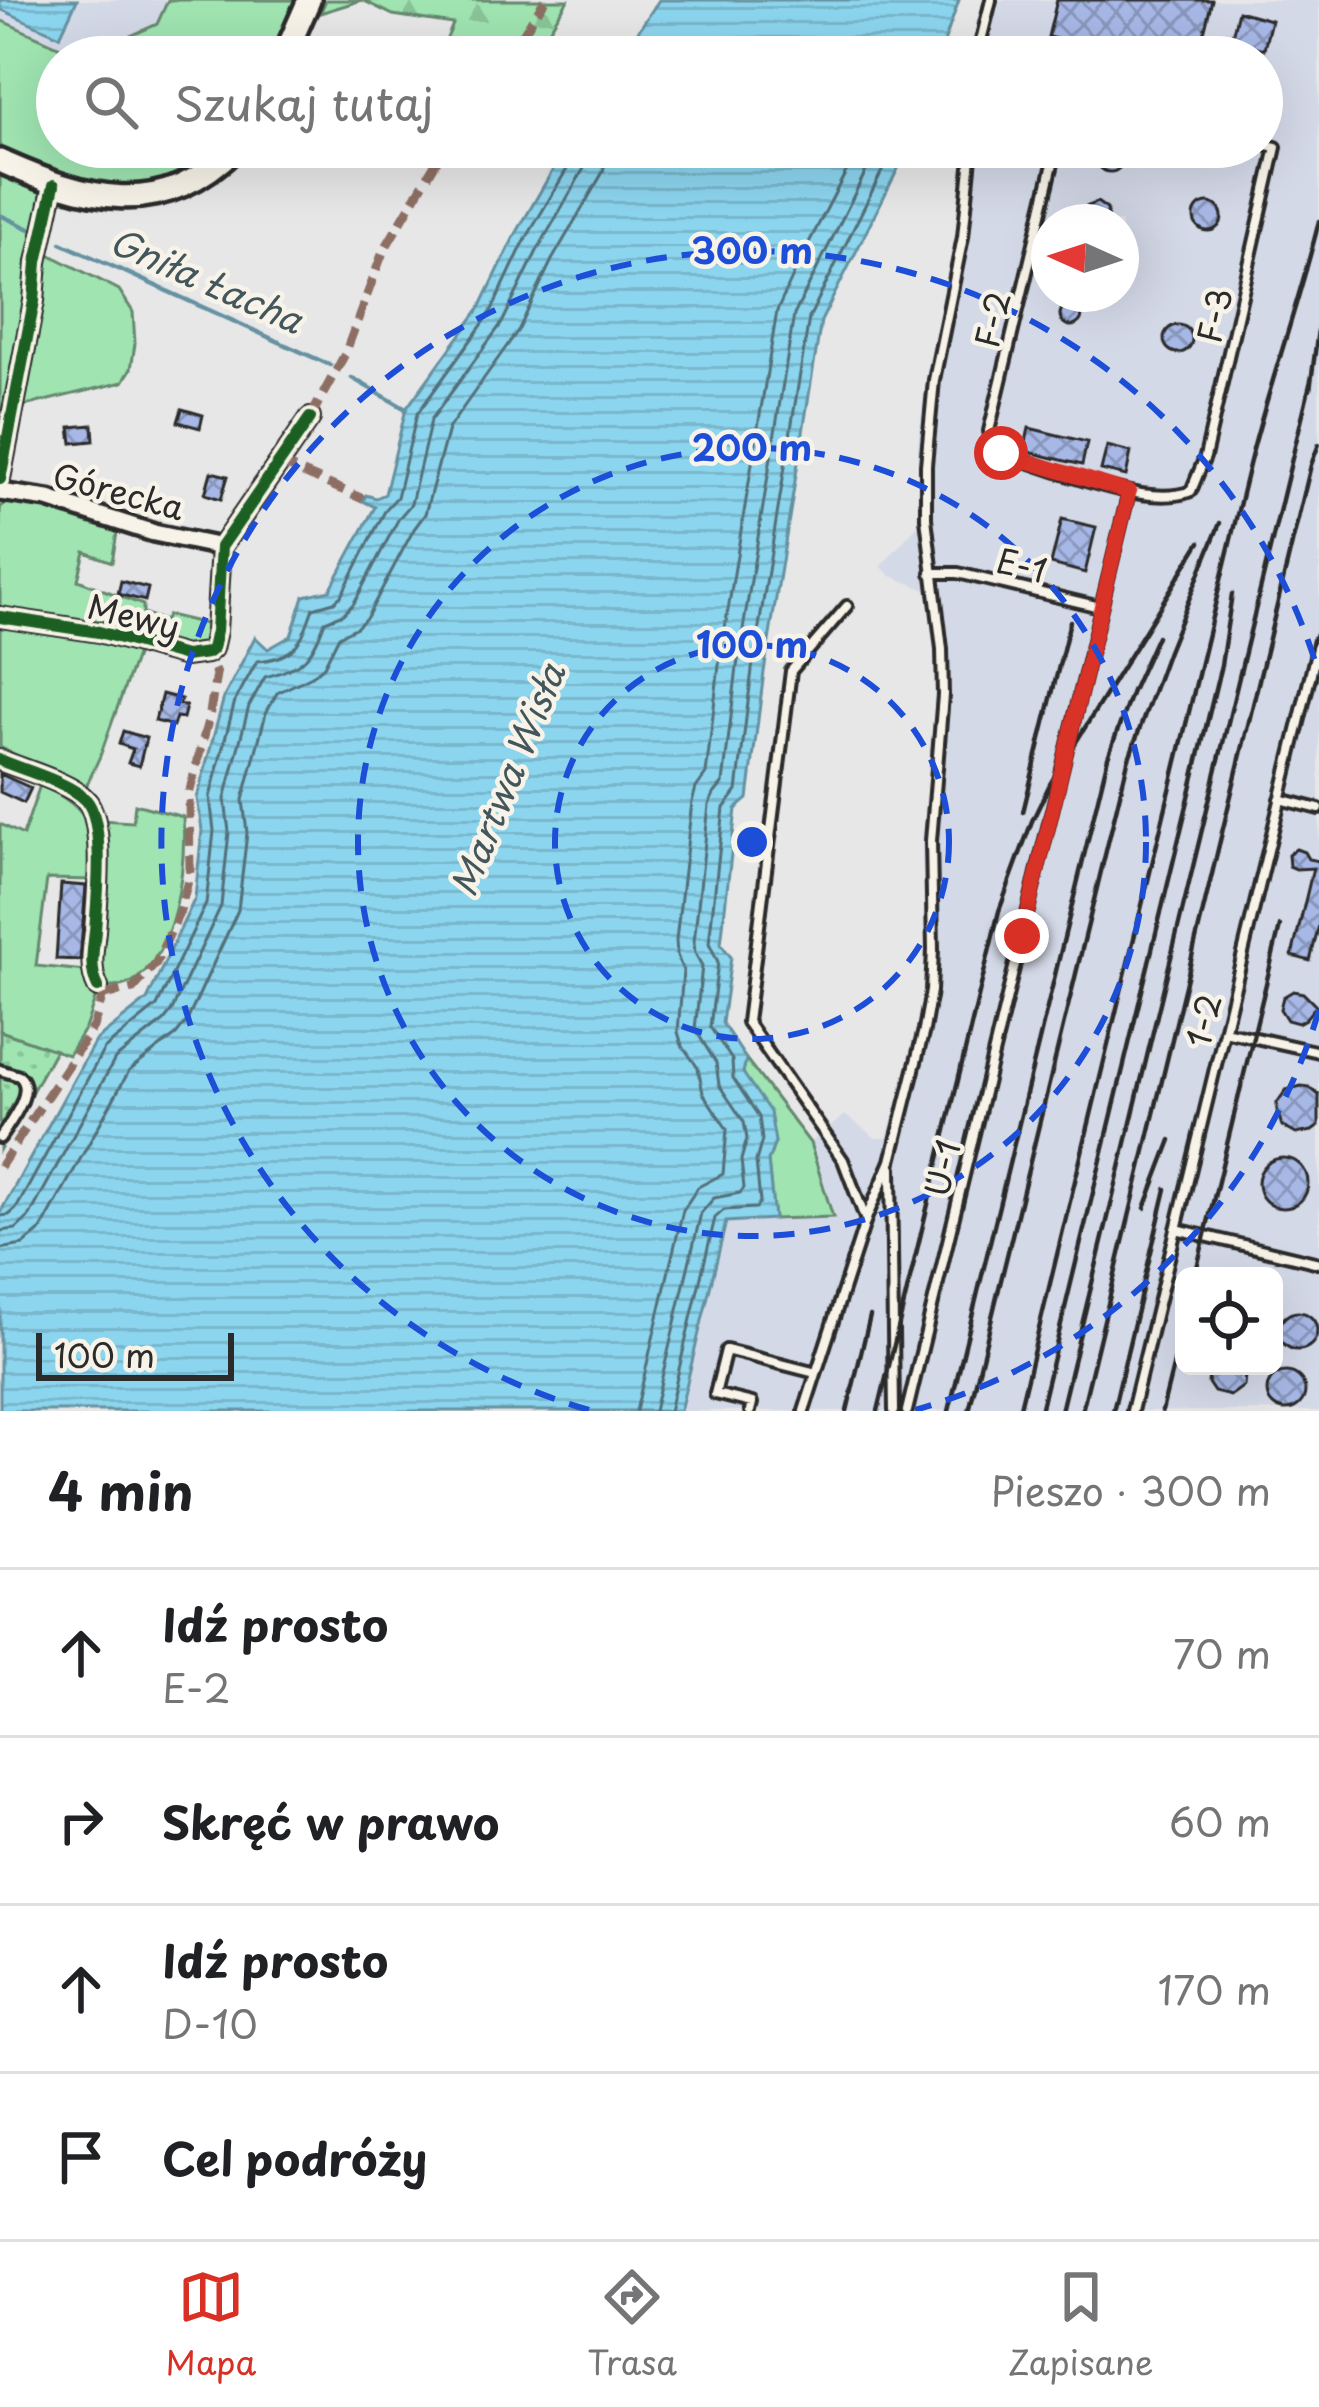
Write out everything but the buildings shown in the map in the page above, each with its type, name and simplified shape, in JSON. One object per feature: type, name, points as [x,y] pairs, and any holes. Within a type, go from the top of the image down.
[{"type":"street","points":[[294,36],[310,0]]},
{"type":"street","points":[[0,161],[54,185],[112,198],[146,195],[190,182],[211,168]]},
{"type":"street","points":[[0,479],[54,185]]},
{"type":"street","points":[[221,547],[310,418]]},
{"type":"street","name":"Górecka","points":[[0,492],[48,500],[154,533],[221,547]]},
{"type":"street","name":"Mewy","points":[[0,617],[99,632],[176,654],[202,655],[212,649],[217,631],[221,547]]},
{"type":"street","points":[[0,760],[66,787],[85,799],[92,811],[99,882],[92,962],[98,987]]},
{"type":"lane","points":[[982,36],[991,0]]},
{"type":"lane","points":[[804,1411],[866,1219],[891,1161],[931,992],[931,841],[943,649],[926,518],[929,414],[963,238],[970,168]]},
{"type":"lane","name":"F-2","points":[[1052,168],[989,431],[991,443],[1001,453],[1129,492]]},
{"type":"lane","name":"F-3","points":[[1129,492],[1177,497],[1191,490],[1205,457],[1271,168]]},
{"type":"lane","name":"U-1","points":[[907,1411],[1129,492]]},
{"type":"lane","name":"E-1","points":[[931,573],[958,573],[1100,608]]},
{"type":"lane","points":[[848,606],[791,671],[747,1022],[842,1160],[866,1219]]},
{"type":"lane","name":"1-2","points":[[1132,1411],[1319,640]]},
{"type":"lane","points":[[1280,799],[1319,809]]},
{"type":"lane","points":[[1224,1031],[1319,1052]]},
{"type":"lane","points":[[0,1070],[18,1075],[25,1089],[0,1138]]},
{"type":"lane","points":[[891,1161],[894,1411]]},
{"type":"lane","points":[[1176,1229],[1319,1263]]},
{"type":"lane","points":[[751,1411],[752,1403],[715,1394],[726,1351],[816,1373]]},
{"type":"shaded area","points":[[0,0],[168,0],[157,24],[130,36],[36,36],[0,20]]},
{"type":"shaded area","points":[[984,0],[1319,0],[1319,1411],[680,1411],[726,1221],[832,1216],[810,1143],[845,1115],[876,1138],[887,1138],[919,1026],[926,967],[922,843],[936,651],[926,590],[891,576],[881,566],[918,525],[918,446],[928,367],[960,223],[964,168],[1283,168],[1283,36],[974,36]]},
{"type":"green space","points":[[168,0],[302,0],[286,36],[130,36],[157,24]]},
{"type":"green space","points":[[326,0],[362,0],[320,13]]},
{"type":"green space","points":[[362,0],[568,0],[545,36],[448,36],[453,24],[393,15]]},
{"type":"green space","points":[[0,20],[36,36],[36,164],[0,150]]},
{"type":"green space","points":[[48,168],[198,168],[150,187],[104,189]]},
{"type":"green space","points":[[0,173],[41,191],[29,294],[0,420]]},
{"type":"green space","points":[[45,252],[119,290],[133,312],[131,369],[123,382],[20,407]]},
{"type":"green space","points":[[11,502],[33,502],[118,527],[112,562],[85,552],[78,580],[143,605],[143,613],[164,621],[168,615],[210,625],[208,644],[197,651],[177,650],[125,631],[0,610],[0,511]]},
{"type":"green space","points":[[0,622],[59,628],[138,650],[85,789],[0,747]]},
{"type":"green space","points":[[40,785],[80,812],[92,845],[93,880],[47,879],[36,966],[85,971],[95,999],[86,1026],[68,1055],[0,1031],[0,824],[23,835]]},
{"type":"green space","points":[[135,804],[183,817],[176,907],[147,969],[129,984],[104,988],[94,972],[100,820],[133,822]]},
{"type":"green space","points":[[0,1031],[55,1050],[0,1149]]},
{"type":"green space","points":[[746,1059],[810,1143],[833,1217],[774,1219],[768,1161],[775,1142],[743,1072]]},
{"type":"water","points":[[0,0],[77,0],[60,36],[0,9]]},
{"type":"water","points":[[659,0],[959,0],[946,36],[635,36]]},
{"type":"water","name":"Martwa Wisła","points":[[554,168],[898,168],[821,321],[748,799],[736,809],[721,944],[731,957],[722,1023],[746,1059],[743,1073],[770,1112],[775,1142],[768,1161],[774,1219],[726,1222],[680,1411],[0,1411],[0,1213],[95,1041],[147,1000],[195,898],[202,830],[197,798],[224,697],[255,637],[268,649],[291,636],[304,596],[330,590],[375,507],[363,501],[366,495],[385,494],[406,409],[480,308]]},
{"type":"waterway","name":"Gniła Łacha","points":[[0,215],[30,229]]},
{"type":"waterway","name":"Gniła Łacha","points":[[61,243],[330,365]]},
{"type":"waterway","name":"Gniła Łacha","points":[[352,378],[406,409]]},
{"type":"railway","points":[[1019,1411],[1249,465],[1319,221]]},
{"type":"railway","points":[[1310,390],[1319,322]]},
{"type":"railway","points":[[1061,1411],[1312,376]]},
{"type":"railway","points":[[1082,1411],[1319,444]]},
{"type":"railway","points":[[969,1411],[1128,761],[1220,523]]},
{"type":"railway","points":[[878,1411],[999,911],[1032,821],[1050,784],[1200,542]]},
{"type":"railway","points":[[1040,1411],[1221,665],[1232,594]]},
{"type":"railway","points":[[1023,812],[1070,621]]},
{"type":"railway","points":[[949,1411],[1108,757],[1157,636]]},
{"type":"railway","points":[[1197,1267],[1280,926]]},
{"type":"railway","points":[[1145,1208],[1171,1140]]},
{"type":"railway","points":[[1113,1411],[1166,1189]]},
{"type":"railway","points":[[847,1411],[870,1316]]},
{"type":"railway","points":[[1162,1411],[1175,1358]]},
{"type":"marked path","points":[[522,36],[545,0]]},
{"type":"marked path","points":[[310,418],[345,354],[383,252],[433,168]]},
{"type":"marked path","points":[[278,462],[363,499]]},
{"type":"marked path","points":[[103,995],[133,989],[156,963],[180,911],[190,873],[189,794],[216,674],[207,653]]},
{"type":"marked path","points":[[0,1167],[93,1027],[103,995],[98,987]]},
{"type":"cycle path","points":[[0,479],[54,185]]},
{"type":"cycle path","points":[[0,617],[99,632],[185,656],[207,653],[216,631],[221,547],[310,418]]},
{"type":"cycle path","points":[[0,760],[69,788],[92,811],[98,844],[92,959],[98,987]]},
{"type":"route","points":[[1001,453],[1129,492],[1022,936]]}]
